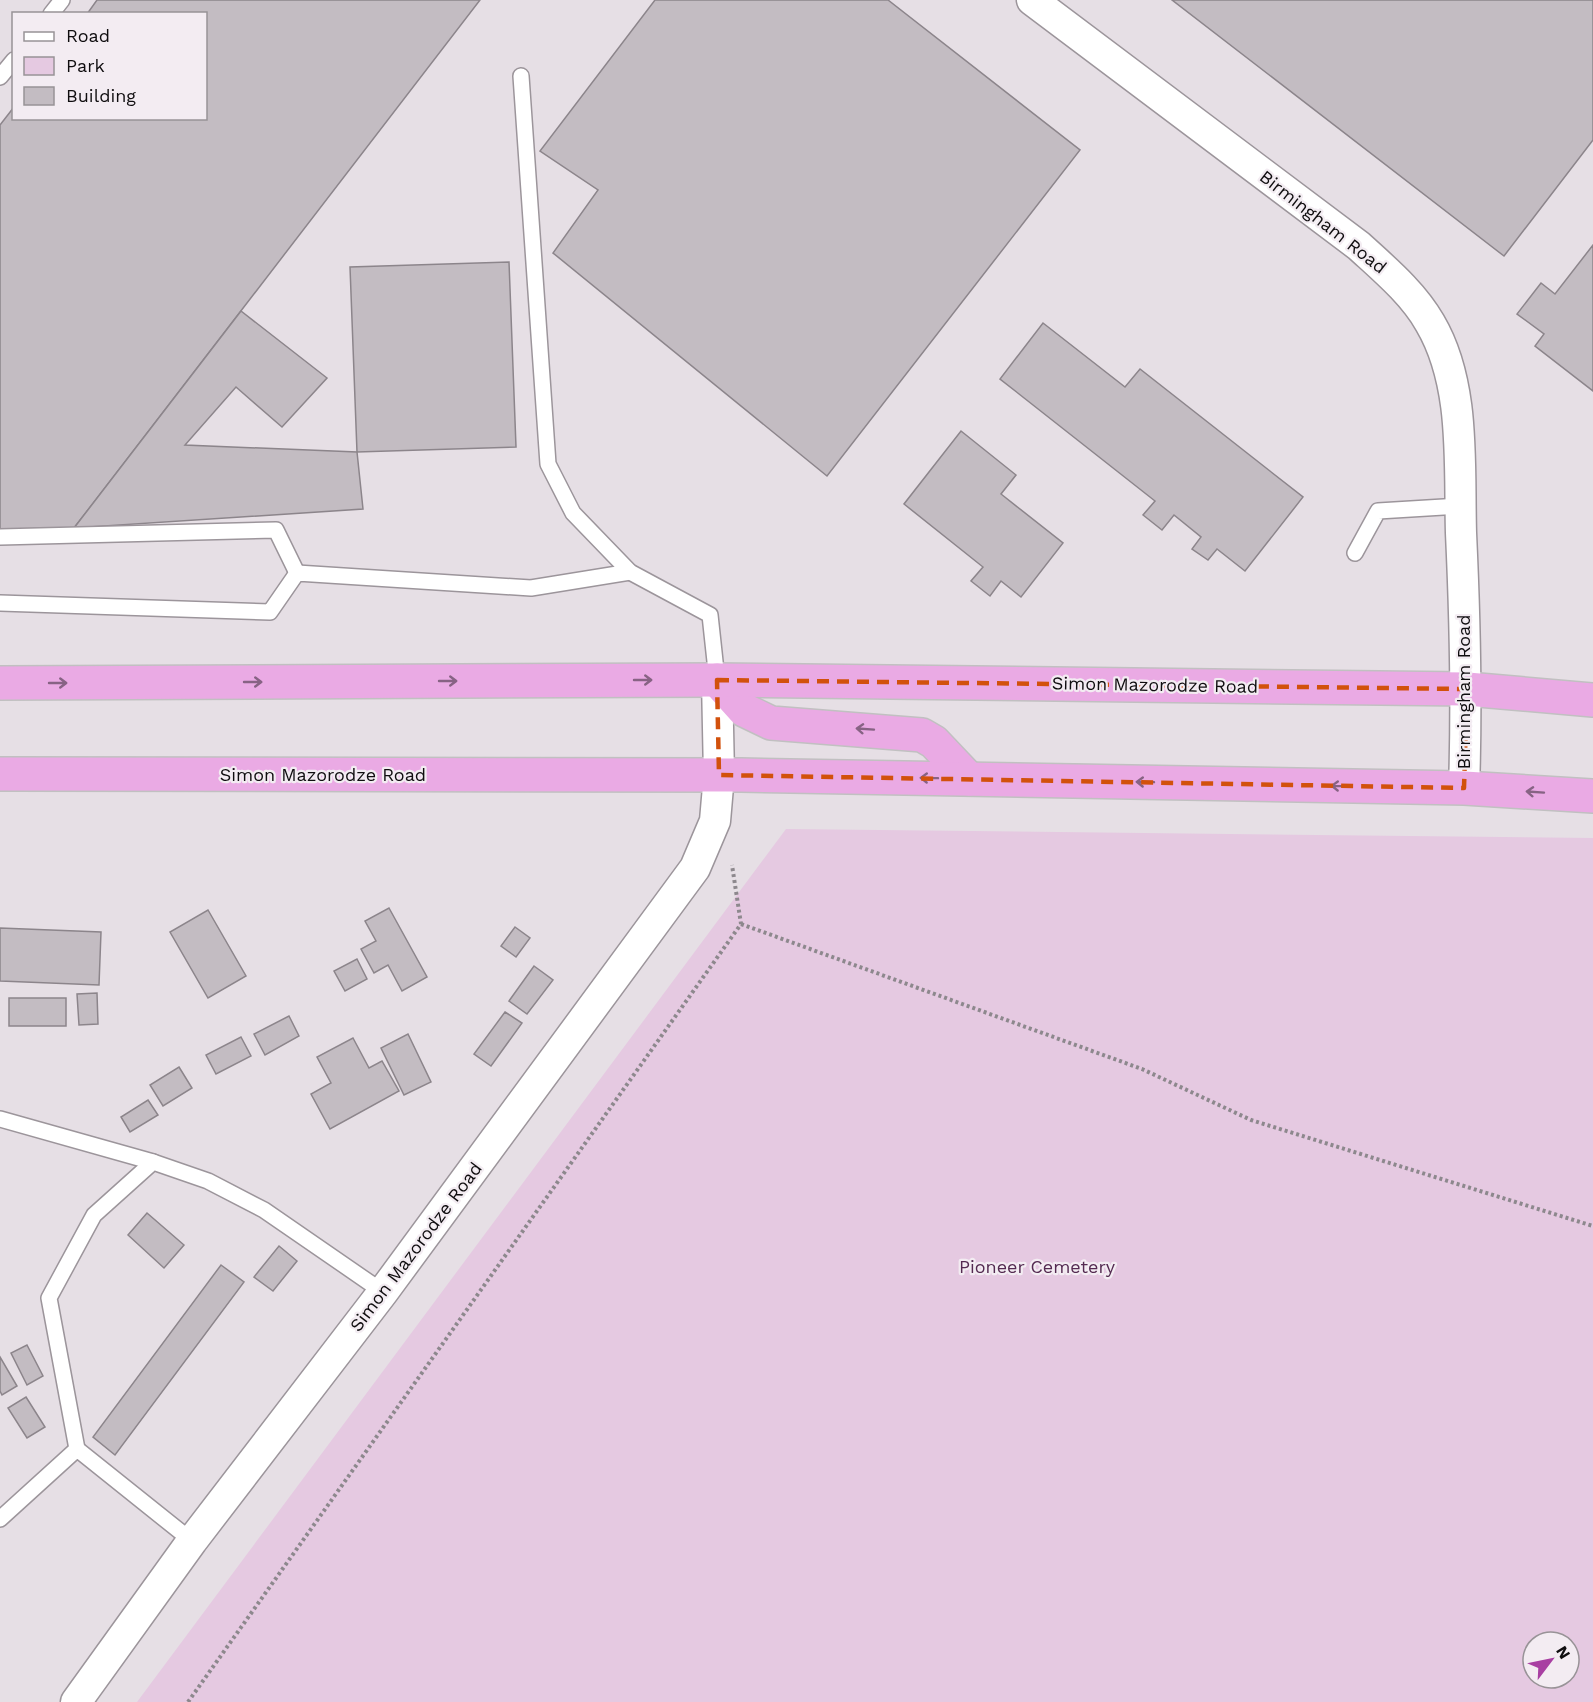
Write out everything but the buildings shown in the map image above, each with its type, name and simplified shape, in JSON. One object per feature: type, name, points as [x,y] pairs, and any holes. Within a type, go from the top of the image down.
[{"type":"highway","name":"Simon Mazorodze Road","points":[[0,683],[717,680],[1467,688],[1593,700]]},
{"type":"highway","points":[[717,680],[744,710],[771,723],[922,735],[934,742],[969,779]]},
{"type":"highway","name":"Simon Mazorodze Road","points":[[0,774],[969,779],[1464,788],[1593,796]]},
{"type":"street","name":"Birmingham Road","points":[[1049,5],[1359,246],[1404,288],[1430,323],[1444,356],[1456,403],[1467,688],[1464,788]]},
{"type":"street","name":"Simon Mazorodze Road","points":[[76,1702],[192,1541],[383,1292],[695,868],[715,821],[718,776],[717,680]]},
{"type":"lane","points":[[53,12],[62,0]]},
{"type":"lane","points":[[0,77],[12,62]]},
{"type":"lane","points":[[522,76],[548,464],[573,513],[630,572],[710,615],[717,680]]},
{"type":"lane","points":[[1355,553],[1378,511],[1460,506]]},
{"type":"lane","points":[[0,537],[276,530],[297,573]]},
{"type":"lane","points":[[297,573],[531,588],[630,572]]},
{"type":"lane","points":[[0,603],[270,612],[297,573]]},
{"type":"lane","points":[[0,1119],[153,1162],[208,1181],[264,1210],[383,1292]]},
{"type":"lane","points":[[153,1162],[94,1215],[49,1298],[77,1449],[192,1541]]},
{"type":"lane","points":[[0,1519],[77,1449]]},
{"type":"path","points":[[189,1702],[741,924],[730,856]]},
{"type":"path","points":[[741,924],[1142,1069],[1251,1120],[1593,1226]]},
{"type":"highlighted area","points":[[717,680],[1467,689],[1464,788],[719,775]]},
{"type":"green space","name":"Pioneer Cemetery","points":[[786,829],[1593,838],[1593,1702],[137,1702]]}]
